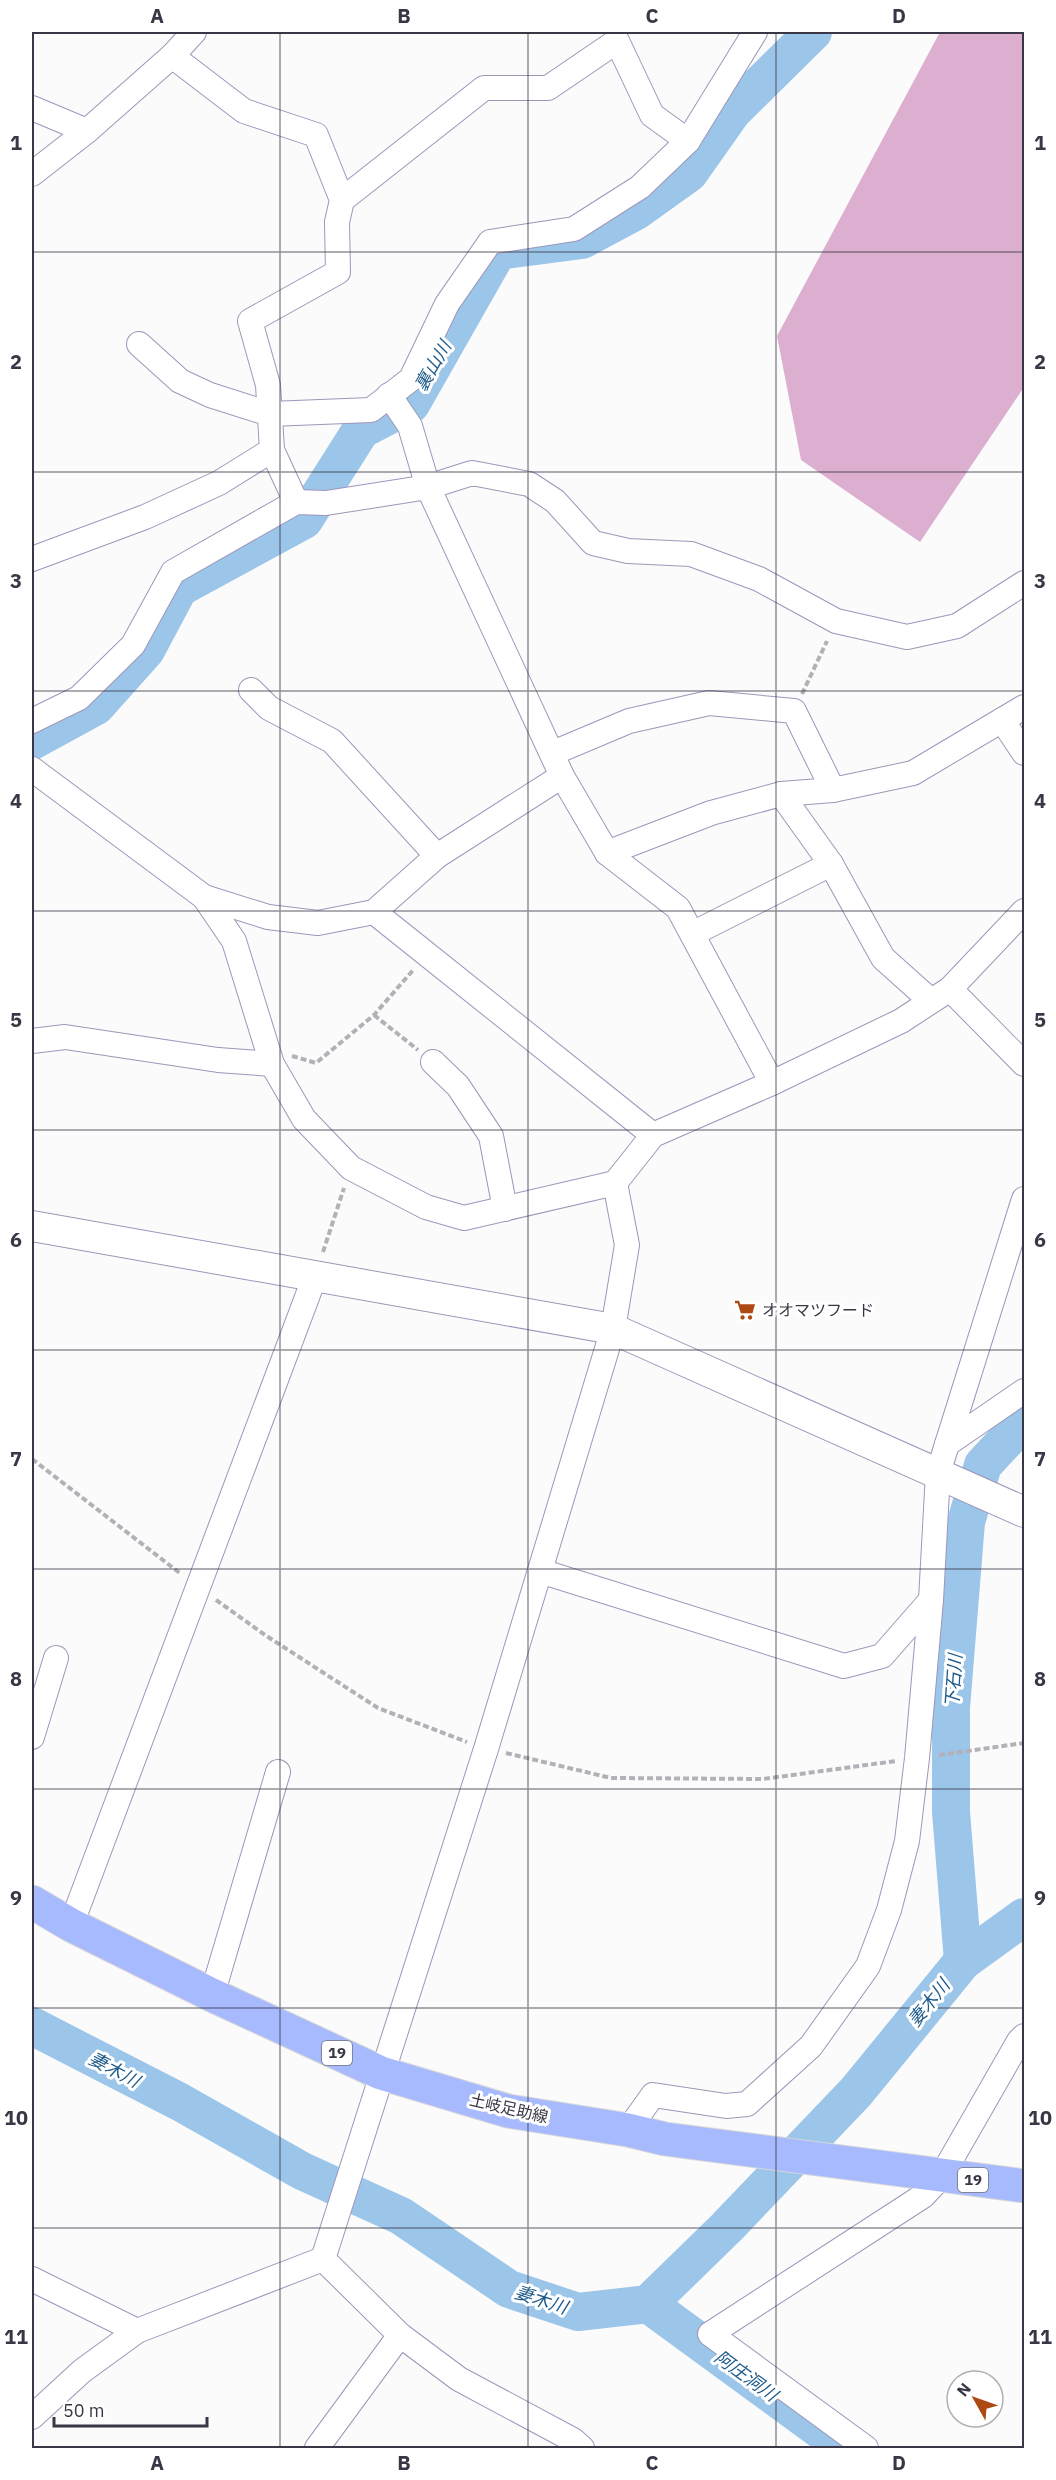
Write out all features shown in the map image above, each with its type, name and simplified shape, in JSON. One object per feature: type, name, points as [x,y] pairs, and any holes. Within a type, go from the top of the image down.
[{"type":"main road","name":"土岐足助線","points":[[32,1902],[71,1925],[212,1995],[378,2084],[508,2111],[628,2130],[665,2139],[1024,2186]]},
{"type":"street","points":[[32,174],[87,131],[172,56],[194,32]]},
{"type":"street","points":[[139,344],[180,381],[210,395],[270,414],[371,410],[411,379],[447,304],[490,242],[574,229],[640,187],[688,141],[755,32]]},
{"type":"street","points":[[342,200],[484,88],[548,88],[617,41],[652,115],[688,141]]},
{"type":"street","points":[[172,56],[244,111],[316,135],[342,200],[337,222],[338,272],[250,321],[268,385],[272,450],[296,502]]},
{"type":"street","points":[[32,108],[87,131]]},
{"type":"street","points":[[389,395],[410,426],[428,487],[562,776],[608,853],[678,908],[772,1083]]},
{"type":"street","points":[[32,559],[145,517],[219,483],[272,450]]},
{"type":"street","points":[[32,721],[79,698],[133,645],[173,572],[296,502],[326,503],[428,487],[472,473],[529,484],[555,501],[593,543],[628,551],[691,554],[759,579],[836,621],[907,637],[957,626],[1024,583]]},
{"type":"street","points":[[251,690],[268,708],[332,741],[437,856]]},
{"type":"street","points":[[553,753],[629,721],[708,703],[794,711],[833,790]]},
{"type":"street","points":[[608,853],[711,813],[781,794],[833,790],[913,773],[1024,707]]},
{"type":"street","points":[[1002,720],[1024,753]]},
{"type":"street","points":[[32,769],[204,897],[234,941],[272,1064],[304,1119],[351,1167],[426,1207],[464,1218],[615,1183],[653,1135],[772,1083],[901,1021],[941,995],[1024,911]]},
{"type":"street","points":[[204,897],[268,917],[318,923],[374,912],[437,856],[562,776]]},
{"type":"street","points":[[781,794],[831,864],[882,958],[941,995],[1024,1064]]},
{"type":"street","points":[[692,934],[831,864]]},
{"type":"street","points":[[374,912],[653,1135]]},
{"type":"street","points":[[32,1041],[65,1037],[218,1060],[272,1064]]},
{"type":"street","points":[[433,1062],[458,1086],[491,1136],[506,1209]]},
{"type":"street","points":[[323,2259],[486,1749],[614,1329],[627,1245],[615,1183]]},
{"type":"street","points":[[628,2130],[652,2094],[726,2106],[747,2104],[811,2046],[867,1966],[889,1910],[907,1841],[931,1600],[938,1473],[1024,1199]]},
{"type":"street","points":[[32,1226],[614,1329],[1015,1507]]},
{"type":"street","points":[[71,1925],[200,1588],[315,1276]]},
{"type":"street","points":[[947,1444],[1024,1391]]},
{"type":"street","points":[[540,1571],[844,1666],[882,1656],[931,1600]]},
{"type":"street","points":[[32,1737],[56,1658]]},
{"type":"street","points":[[212,1995],[278,1772]]},
{"type":"street","points":[[866,2448],[710,2334],[923,2196],[931,2175],[1024,2036]]},
{"type":"street","points":[[32,2417],[82,2371],[137,2331],[323,2259]]},
{"type":"street","points":[[323,2259],[400,2335],[459,2379],[574,2446]]},
{"type":"street","points":[[32,2279],[137,2331]]},
{"type":"street","points":[[317,2448],[400,2335]]},
{"type":"path","points":[[794,711],[836,621]]},
{"type":"path","points":[[272,1064],[293,1056],[316,1063],[374,1015],[417,965]]},
{"type":"path","points":[[374,1015],[433,1062]]},
{"type":"path","points":[[315,1276],[351,1167]]},
{"type":"path","points":[[32,1459],[264,1635],[378,1708],[486,1749],[611,1778],[763,1779],[1024,1743]]},
{"type":"shaded area","points":[[940,32],[1024,32],[1024,387],[920,542],[801,460],[777,336]]},
{"type":"waterway","name":"裏山川","points":[[32,741],[96,706],[146,650],[179,588],[304,520],[361,430],[411,404],[498,251],[582,240],[636,211],[689,173],[732,112],[813,32]]},
{"type":"waterway","name":"下石川","points":[[963,1961],[951,1812],[951,1708],[966,1522],[983,1465],[1024,1421]]},
{"type":"waterway","name":"妻木川","points":[[32,2026],[180,2102],[302,2171],[401,2216],[509,2289],[578,2312],[648,2304],[727,2227],[856,2092],[963,1961],[1024,1917]]},
{"type":"waterway","name":"阿庄洞川","points":[[648,2304],[845,2448]]},
{"type":"place","name":"オオマツフード","points":[[745,1310]]}]
